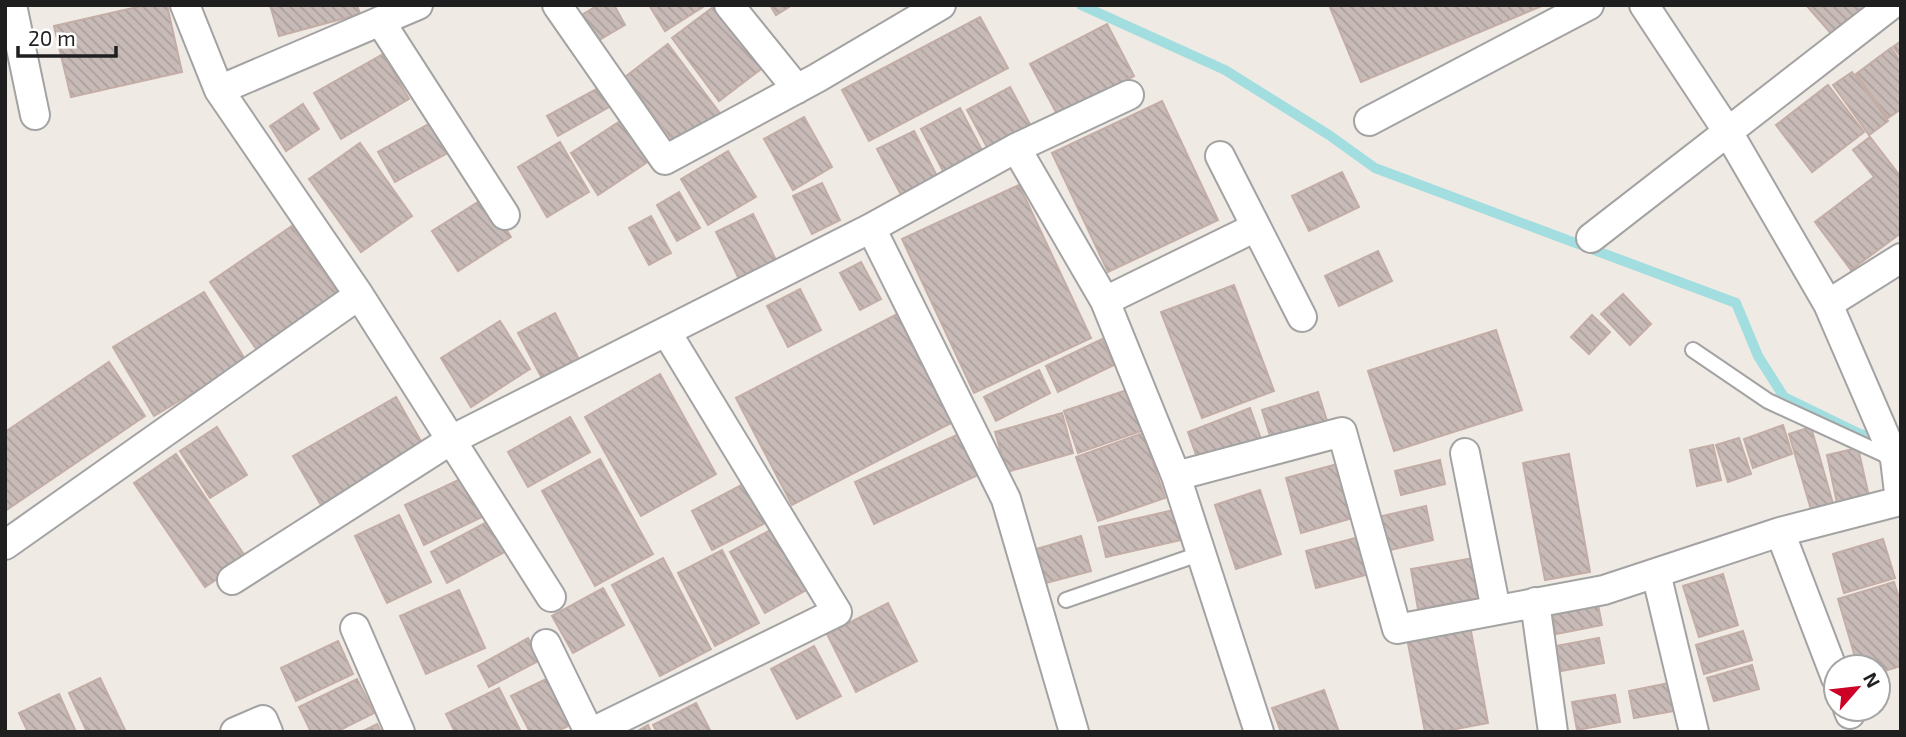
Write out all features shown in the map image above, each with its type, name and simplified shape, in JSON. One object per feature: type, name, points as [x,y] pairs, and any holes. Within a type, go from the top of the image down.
[{"type":"street","points":[[12,5],[35,115]]},
{"type":"street","points":[[186,5],[219,90],[359,295],[551,597]]},
{"type":"street","points":[[219,90],[418,5]]},
{"type":"street","points":[[557,5],[665,160],[797,89],[941,5]]},
{"type":"street","points":[[729,5],[797,89]]},
{"type":"street","points":[[1368,121],[1589,5]]},
{"type":"street","points":[[1176,475],[1342,432],[1397,629],[1604,590],[1780,532],[1900,503],[1894,457],[1828,304],[1728,132],[1644,5]]},
{"type":"street","points":[[1591,238],[1891,5]]},
{"type":"street","points":[[380,22],[505,215]]},
{"type":"street","points":[[232,580],[451,440],[871,228],[1016,149],[1129,95]]},
{"type":"street","points":[[1016,149],[1105,301],[1176,475],[1259,732]]},
{"type":"street","points":[[1220,156],[1302,317]]},
{"type":"street","points":[[1105,301],[1256,227]]},
{"type":"street","points":[[871,228],[1006,499],[1074,732]]},
{"type":"street","points":[[1828,304],[1901,258]]},
{"type":"street","points":[[5,545],[359,295]]},
{"type":"street","points":[[546,645],[590,732],[837,612],[667,333]]},
{"type":"street","points":[[1465,453],[1496,610]]},
{"type":"street","points":[[1780,532],[1826,653]]},
{"type":"street","points":[[1656,573],[1694,732]]},
{"type":"street","points":[[1535,602],[1553,732]]},
{"type":"street","points":[[355,628],[400,732]]},
{"type":"street","points":[[235,732],[263,720],[268,732]]},
{"type":"lane","points":[[1693,350],[1768,401],[1894,457]]},
{"type":"lane","points":[[1066,600],[1202,553]]},
{"type":"building","points":[[146,5],[167,5],[182,72],[71,97],[54,26]]},
{"type":"building","points":[[270,5],[357,5],[360,14],[279,36]]},
{"type":"building","points":[[598,5],[614,5],[625,25],[596,42],[580,16]]},
{"type":"building","points":[[649,5],[706,5],[665,31]]},
{"type":"building","points":[[716,5],[765,66],[719,101],[672,38]]},
{"type":"building","points":[[770,5],[792,5],[776,15]]},
{"type":"building","points":[[1329,5],[1544,5],[1361,82]]},
{"type":"building","points":[[1806,5],[1873,5],[1835,38]]},
{"type":"building","points":[[980,17],[1008,68],[869,141],[842,90]]},
{"type":"building","points":[[1107,24],[1134,76],[1058,116],[1030,64]]},
{"type":"building","points":[[1901,41],[1901,57],[1893,47]]},
{"type":"building","points":[[668,44],[722,116],[679,149],[625,77]]},
{"type":"building","points":[[1891,48],[1901,62],[1901,109],[1888,118],[1856,74]]},
{"type":"building","points":[[383,54],[409,99],[341,139],[314,93]]},
{"type":"building","points":[[1852,72],[1888,121],[1869,135],[1833,85]]},
{"type":"building","points":[[1828,85],[1864,132],[1812,172],[1776,125]]},
{"type":"building","points":[[600,87],[611,106],[558,136],[547,116]]},
{"type":"building","points":[[1010,87],[1032,128],[989,151],[967,110]]},
{"type":"building","points":[[1162,101],[1218,220],[1108,272],[1052,153]]},
{"type":"building","points":[[303,104],[319,129],[286,151],[270,126]]},
{"type":"building","points":[[960,108],[984,154],[945,175],[921,129]]},
{"type":"building","points":[[804,117],[832,167],[793,190],[764,139]]},
{"type":"building","points":[[625,118],[652,159],[598,195],[571,153]]},
{"type":"building","points":[[434,121],[451,151],[395,182],[378,152]]},
{"type":"building","points":[[914,131],[937,176],[901,195],[877,149]]},
{"type":"building","points":[[1870,137],[1901,177],[1901,233],[1851,270],[1815,222],[1874,177],[1853,150]]},
{"type":"building","points":[[560,142],[589,192],[547,217],[518,167]]},
{"type":"building","points":[[360,143],[412,216],[361,252],[309,179]]},
{"type":"building","points":[[728,151],[756,197],[708,225],[681,179]]},
{"type":"building","points":[[1342,172],[1359,207],[1309,231],[1292,196]]},
{"type":"building","points":[[822,183],[840,220],[812,234],[793,196]]},
{"type":"building","points":[[1019,185],[1091,338],[974,393],[902,239]]},
{"type":"building","points":[[679,192],[700,228],[677,241],[657,205]]},
{"type":"building","points":[[486,197],[511,237],[458,271],[432,231]]},
{"type":"building","points":[[753,214],[777,262],[740,281],[716,232]]},
{"type":"building","points":[[651,216],[671,253],[649,265],[629,228]]},
{"type":"building","points":[[292,226],[341,297],[259,353],[210,282]]},
{"type":"building","points":[[1378,251],[1392,281],[1339,306],[1325,276]]},
{"type":"building","points":[[861,262],[881,299],[860,310],[840,273]]},
{"type":"building","points":[[1234,285],[1274,391],[1202,418],[1161,312]]},
{"type":"building","points":[[800,289],[821,330],[788,347],[767,306]]},
{"type":"building","points":[[204,292],[246,361],[154,416],[113,347]]},
{"type":"building","points":[[1623,294],[1651,324],[1630,345],[1601,314]]},
{"type":"building","points":[[555,313],[585,371],[548,390],[518,333]]},
{"type":"building","points":[[897,314],[953,422],[792,505],[736,398]]},
{"type":"building","points":[[1592,315],[1610,332],[1589,354],[1571,337]]},
{"type":"building","points":[[500,321],[530,369],[471,407],[441,358]]},
{"type":"building","points":[[1496,330],[1522,410],[1394,451],[1368,371]]},
{"type":"building","points":[[1102,339],[1114,365],[1058,392],[1046,366]]},
{"type":"building","points":[[109,362],[145,416],[5,511],[5,432]]},
{"type":"building","points":[[1039,370],[1050,393],[996,421],[984,397]]},
{"type":"building","points":[[660,374],[716,474],[641,516],[585,417]]},
{"type":"building","points":[[1136,387],[1150,428],[1078,453],[1064,411]]},
{"type":"building","points":[[1318,392],[1328,424],[1272,442],[1262,410]]},
{"type":"building","points":[[396,397],[423,445],[321,505],[293,456]]},
{"type":"building","points":[[1250,408],[1261,439],[1199,463],[1188,432]]},
{"type":"building","points":[[1062,413],[1073,453],[1007,472],[995,432]]},
{"type":"building","points":[[570,417],[590,452],[528,487],[508,452]]},
{"type":"building","points":[[1783,425],[1792,454],[1753,468],[1744,439]]},
{"type":"building","points":[[217,427],[247,475],[210,498],[180,451]]},
{"type":"building","points":[[1811,427],[1834,507],[1812,513],[1789,434]]},
{"type":"building","points":[[961,433],[980,474],[874,524],[855,482]]},
{"type":"building","points":[[1143,433],[1165,498],[1098,521],[1076,457]]},
{"type":"building","points":[[1739,438],[1751,474],[1728,482],[1716,445]]},
{"type":"building","points":[[1713,445],[1721,480],[1697,486],[1690,450]]},
{"type":"building","points":[[1858,448],[1870,501],[1838,508],[1827,455]]},
{"type":"building","points":[[176,454],[247,559],[205,587],[134,483]]},
{"type":"building","points":[[1569,454],[1590,572],[1545,580],[1523,463]]},
{"type":"building","points":[[600,459],[653,554],[595,586],[542,491]]},
{"type":"building","points":[[1440,460],[1445,484],[1401,495],[1395,471]]},
{"type":"building","points":[[1341,463],[1356,517],[1301,533],[1286,478]]},
{"type":"building","points":[[467,476],[486,515],[424,545],[405,505]]},
{"type":"building","points":[[747,482],[767,522],[712,550],[692,511]]},
{"type":"building","points":[[1260,490],[1281,554],[1236,569],[1215,505]]},
{"type":"building","points":[[1426,506],[1433,540],[1386,551],[1378,517]]},
{"type":"building","points":[[1174,510],[1181,540],[1106,557],[1099,527]]},
{"type":"building","points":[[399,515],[431,582],[387,603],[355,536]]},
{"type":"building","points":[[496,517],[512,548],[447,583],[431,552]]},
{"type":"building","points":[[774,528],[808,589],[765,613],[730,552]]},
{"type":"building","points":[[1081,536],[1091,571],[1042,584],[1033,550]]},
{"type":"building","points":[[1363,536],[1373,573],[1316,588],[1306,551]]},
{"type":"building","points":[[1883,539],[1895,578],[1844,593],[1833,554]]},
{"type":"building","points":[[722,550],[759,623],[715,646],[678,573]]},
{"type":"building","points":[[663,558],[711,649],[660,676],[612,585]]},
{"type":"building","points":[[1474,558],[1481,598],[1418,609],[1411,569]]},
{"type":"building","points":[[1723,574],[1738,625],[1699,637],[1683,586]]},
{"type":"building","points":[[1894,582],[1901,604],[1901,666],[1892,669],[1892,653],[1854,653],[1838,599]]},
{"type":"building","points":[[603,588],[624,625],[573,653],[552,616]]},
{"type":"building","points":[[459,590],[485,648],[426,674],[400,616]]},
{"type":"building","points":[[888,603],[917,661],[856,692],[827,634]]},
{"type":"building","points":[[1598,605],[1602,625],[1556,634],[1552,613]]},
{"type":"building","points":[[1470,626],[1488,723],[1440,732],[1425,732],[1407,638]]},
{"type":"building","points":[[1743,631],[1752,660],[1704,674],[1696,645]]},
{"type":"building","points":[[528,638],[540,660],[489,687],[478,666]]},
{"type":"building","points":[[1599,638],[1604,663],[1561,671],[1556,646]]},
{"type":"building","points":[[338,641],[353,674],[296,701],[281,668]]},
{"type":"building","points":[[814,646],[841,696],[797,719],[771,669]]},
{"type":"building","points":[[1752,665],[1759,689],[1714,701],[1707,678]]},
{"type":"building","points":[[100,678],[126,732],[87,732],[69,693]]},
{"type":"building","points":[[357,679],[374,713],[336,732],[311,732],[299,707]]},
{"type":"building","points":[[546,679],[570,725],[556,732],[530,732],[511,696]]},
{"type":"building","points":[[1669,683],[1674,711],[1634,718],[1629,691]]},
{"type":"building","points":[[499,688],[521,732],[455,732],[446,714]]},
{"type":"building","points":[[1324,690],[1339,732],[1281,732],[1272,708]]},
{"type":"building","points":[[59,694],[76,732],[28,732],[19,713]]},
{"type":"building","points":[[1615,695],[1620,722],[1577,730],[1572,702]]},
{"type":"building","points":[[696,703],[711,732],[657,732],[653,725]]},
{"type":"building","points":[[377,724],[381,732],[361,732]]},
{"type":"building","points":[[648,725],[651,732],[636,732]]},
{"type":"waterway","points":[[1081,5],[1225,70],[1329,135],[1375,168],[1736,303],[1758,356],[1784,397],[1860,434],[1883,439]]}]
